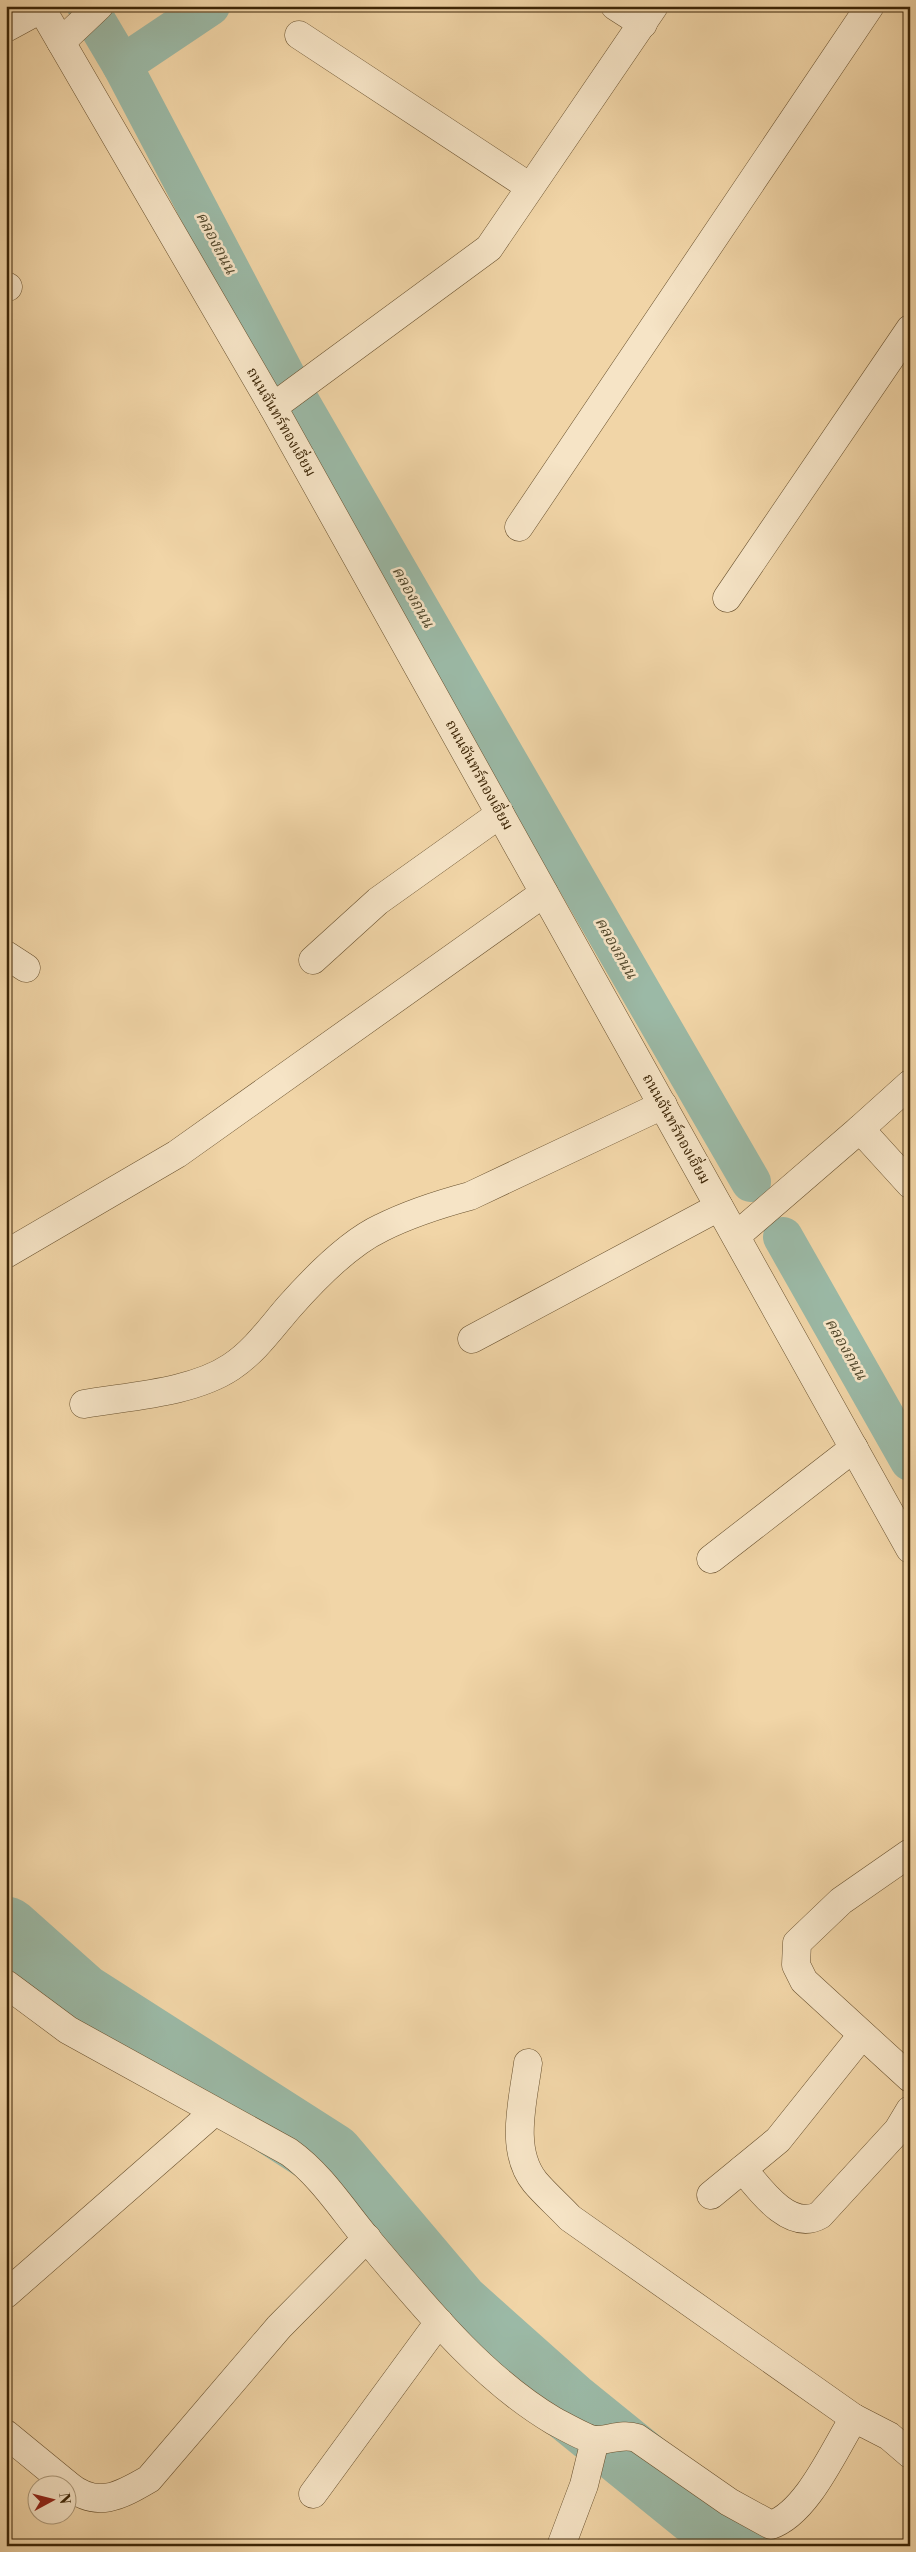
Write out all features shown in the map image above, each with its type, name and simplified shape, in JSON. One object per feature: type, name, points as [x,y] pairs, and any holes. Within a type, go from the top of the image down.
[{"type":"street","points":[[273,407],[489,248],[648,15],[615,6]]},
{"type":"street","points":[[519,527],[870,6]]},
{"type":"street","points":[[6,28],[40,8]]},
{"type":"street","name":"ถนนจันทร์ทองเอี่ยม","points":[[40,8],[273,407],[910,1549]]},
{"type":"street","points":[[60,42],[90,14]]},
{"type":"street","points":[[299,35],[530,187]]},
{"type":"street","points":[[726,598],[910,329]]},
{"type":"street","points":[[313,960],[378,901],[500,814]]},
{"type":"street","points":[[6,1254],[177,1154],[544,893]]},
{"type":"street","points":[[736,1236],[860,1130],[910,1084]]},
{"type":"street","points":[[84,1404],[174,1388],[206,1379],[230,1368],[253,1349],[289,1307],[344,1254],[379,1229],[438,1205],[470,1196],[663,1105]]},
{"type":"street","points":[[860,1130],[910,1184]]},
{"type":"street","points":[[472,1339],[719,1207]]},
{"type":"street","points":[[711,1559],[854,1448]]},
{"type":"street","points":[[910,1853],[841,1901],[796,1943],[796,1965],[804,1981],[910,2078]]},
{"type":"street","points":[[6,1984],[68,2030],[289,2152],[309,2166],[367,2238],[439,2322],[511,2392],[556,2421],[597,2439],[631,2436],[730,2502],[771,2525],[783,2521],[806,2497],[854,2418]]},
{"type":"street","points":[[712,2195],[778,2140],[862,2035]]},
{"type":"street","points":[[528,2063],[520,2125],[522,2157],[534,2181],[570,2218],[854,2418],[889,2436],[910,2454]]},
{"type":"street","points":[[742,2169],[769,2201],[795,2218],[811,2220],[820,2215],[898,2130],[910,2110]]},
{"type":"street","points":[[6,2294],[214,2112]]},
{"type":"street","points":[[78,2492],[91,2498],[110,2498],[122,2494],[149,2479],[279,2327],[367,2238]]},
{"type":"street","points":[[313,2494],[439,2322]]},
{"type":"street","points":[[6,2434],[54,2474]]},
{"type":"street","points":[[561,2546],[584,2485],[597,2439]]},
{"type":"waterway","name":"คลองถนน","points":[[87,6],[122,65],[294,392],[751,1182]]},
{"type":"waterway","points":[[122,65],[210,6]]},
{"type":"waterway","name":"คลองถนน","points":[[783,1237],[910,1461]]},
{"type":"waterway","points":[[6,1931],[80,1997],[330,2157],[456,2306],[567,2405],[741,2546]]}]
